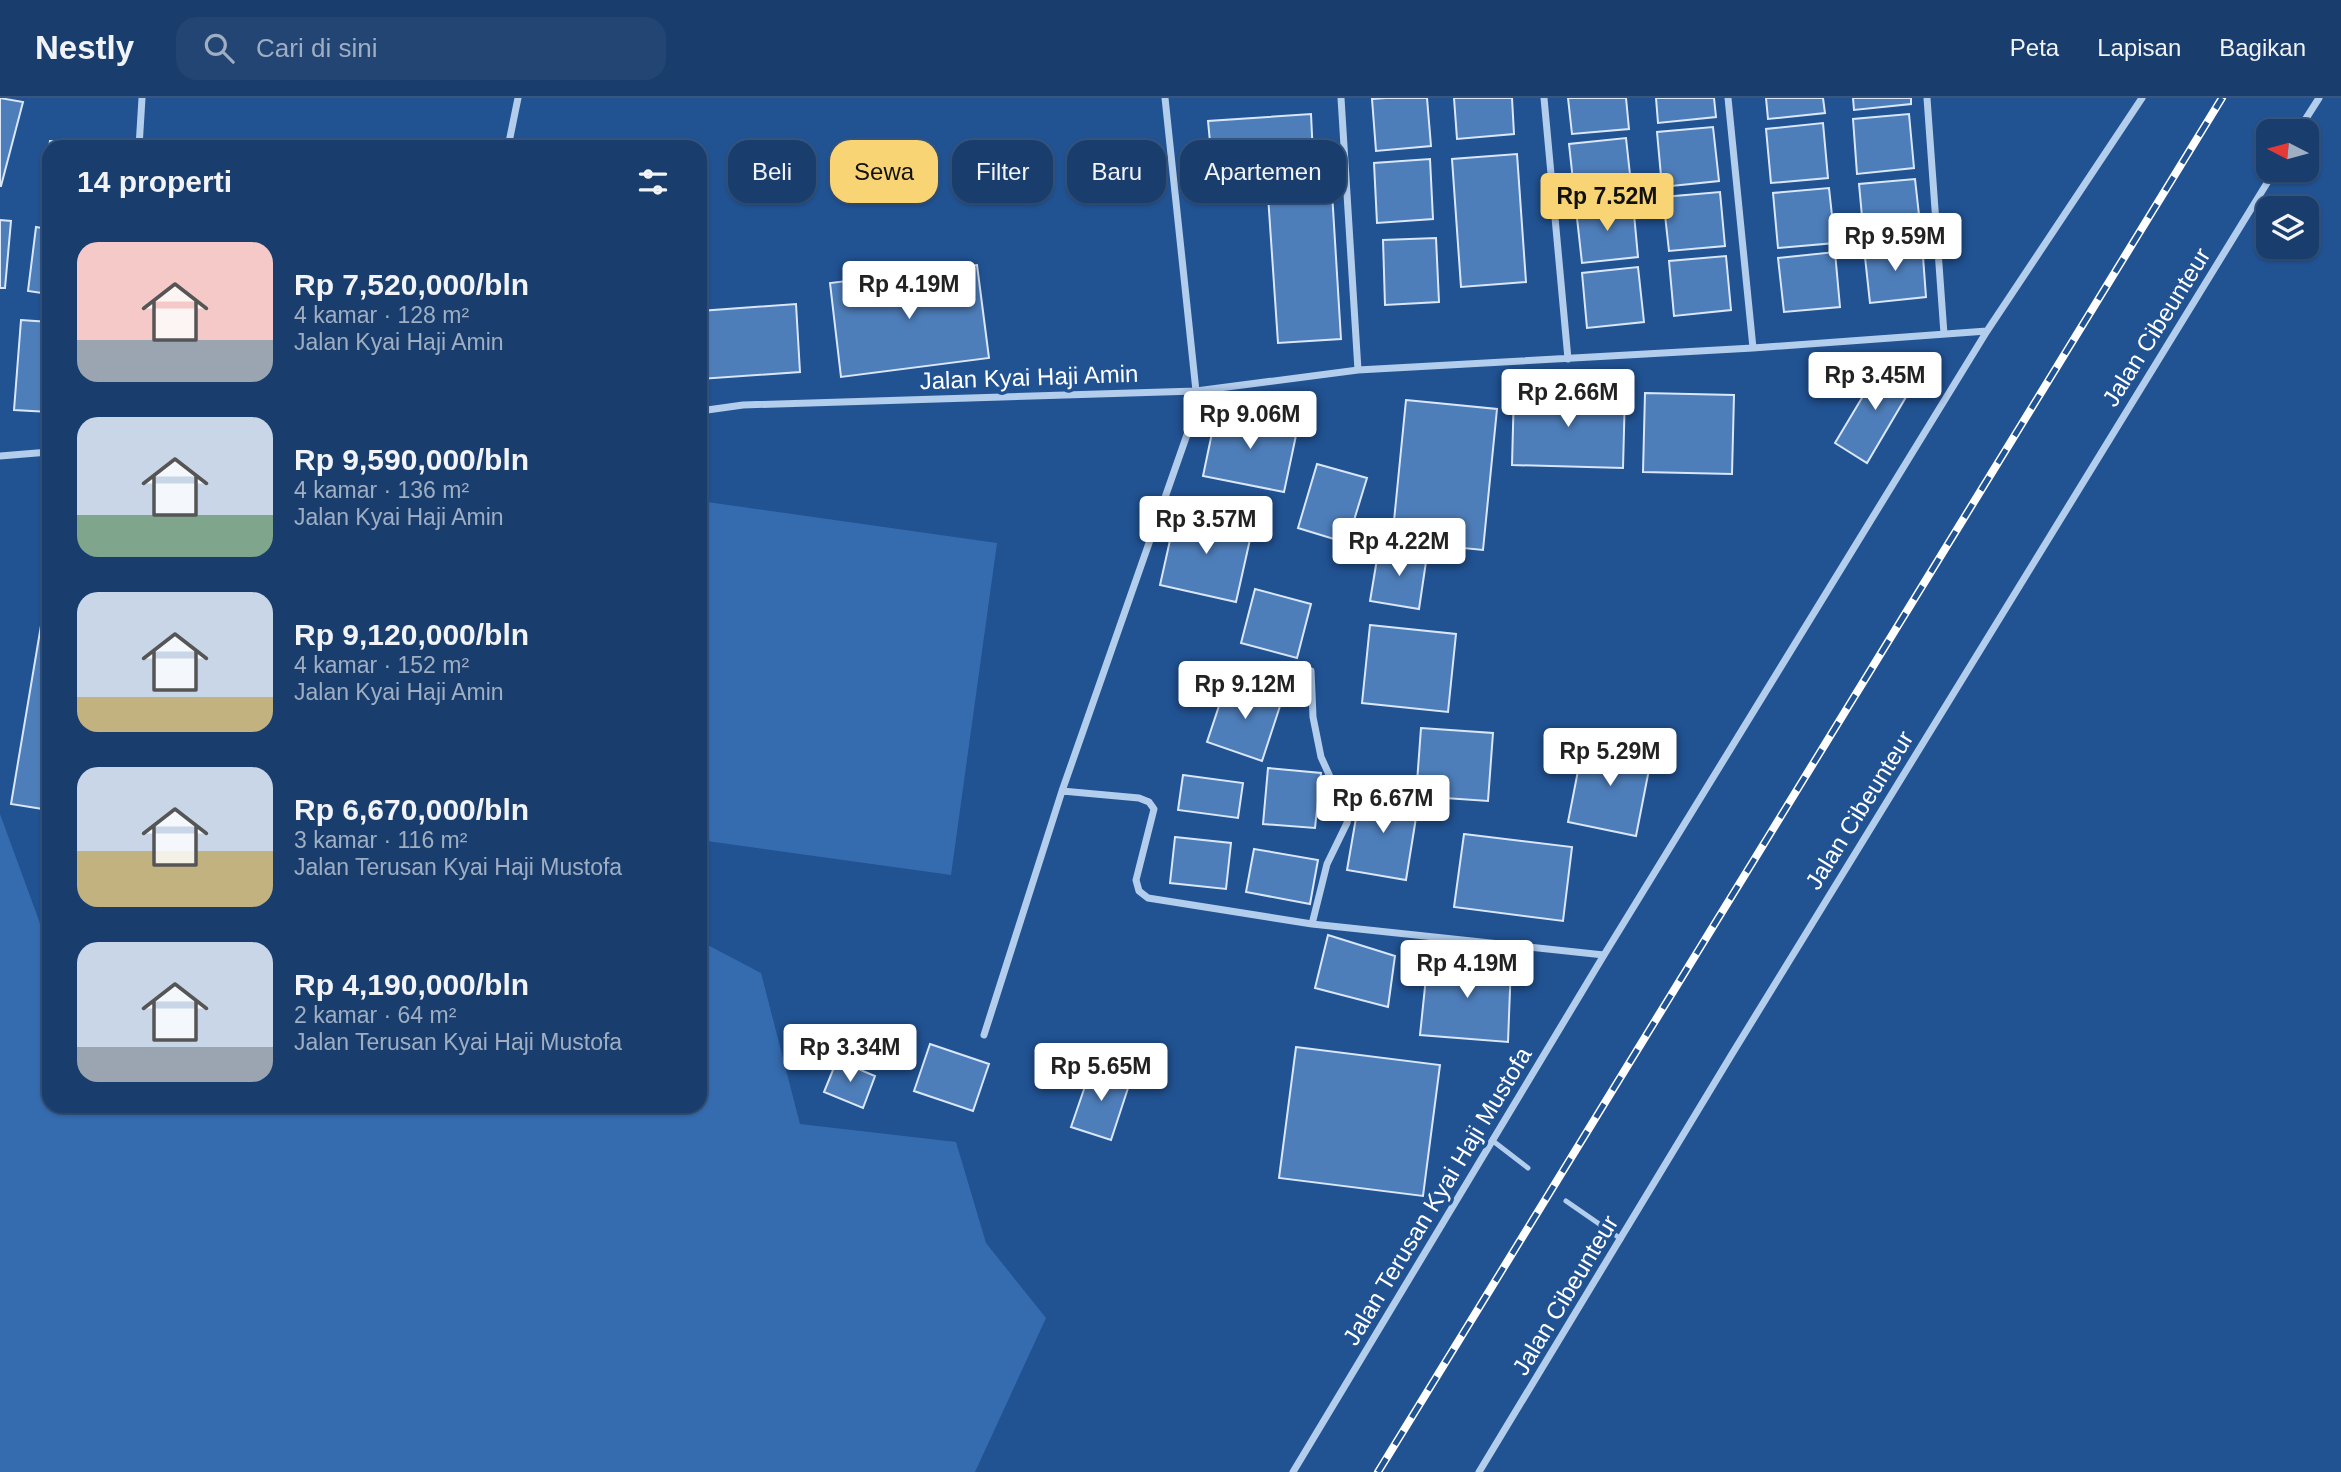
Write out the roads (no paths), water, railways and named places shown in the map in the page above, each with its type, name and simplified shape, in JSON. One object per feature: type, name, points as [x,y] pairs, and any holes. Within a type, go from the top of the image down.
[{"type":"street","points":[[139,140],[142,98]]},
{"type":"street","points":[[509,140],[518,98]]},
{"type":"street","points":[[984,1035],[1062,791],[1189,429],[1196,391],[1165,98]]},
{"type":"street","points":[[1341,98],[1358,370]]},
{"type":"street","points":[[1544,98],[1568,359]]},
{"type":"street","points":[[1728,98],[1753,348]]},
{"type":"street","points":[[1927,98],[1944,334]]},
{"type":"street","name":"Jalan Terusan Kyai Haji Mustofa","points":[[1293,1472],[1604,956],[1987,331],[2143,98]]},
{"type":"street","points":[[2306,119],[2319,98]]},
{"type":"street","name":"Jalan Cibeunteur","points":[[1479,1472],[1746,1030],[2267,182]]},
{"type":"street","name":"Jalan Kyai Haji Amin","points":[[707,410],[743,405],[1196,391],[1358,370],[1753,348],[1987,331]]},
{"type":"street","points":[[0,456],[42,453]]},
{"type":"street","points":[[1311,671],[1313,717],[1321,757],[1337,792],[1347,800],[1350,808],[1347,822],[1327,864],[1312,924]]},
{"type":"street","points":[[1062,791],[1139,798],[1149,802],[1154,809],[1136,880],[1139,891],[1148,898],[1312,924],[1604,956]]},
{"type":"lane","points":[[1493,1141],[1528,1168]]},
{"type":"lane","points":[[1566,1201],[1621,1239]]},
{"type":"railway","points":[[1378,1472],[2222,98]]}]
